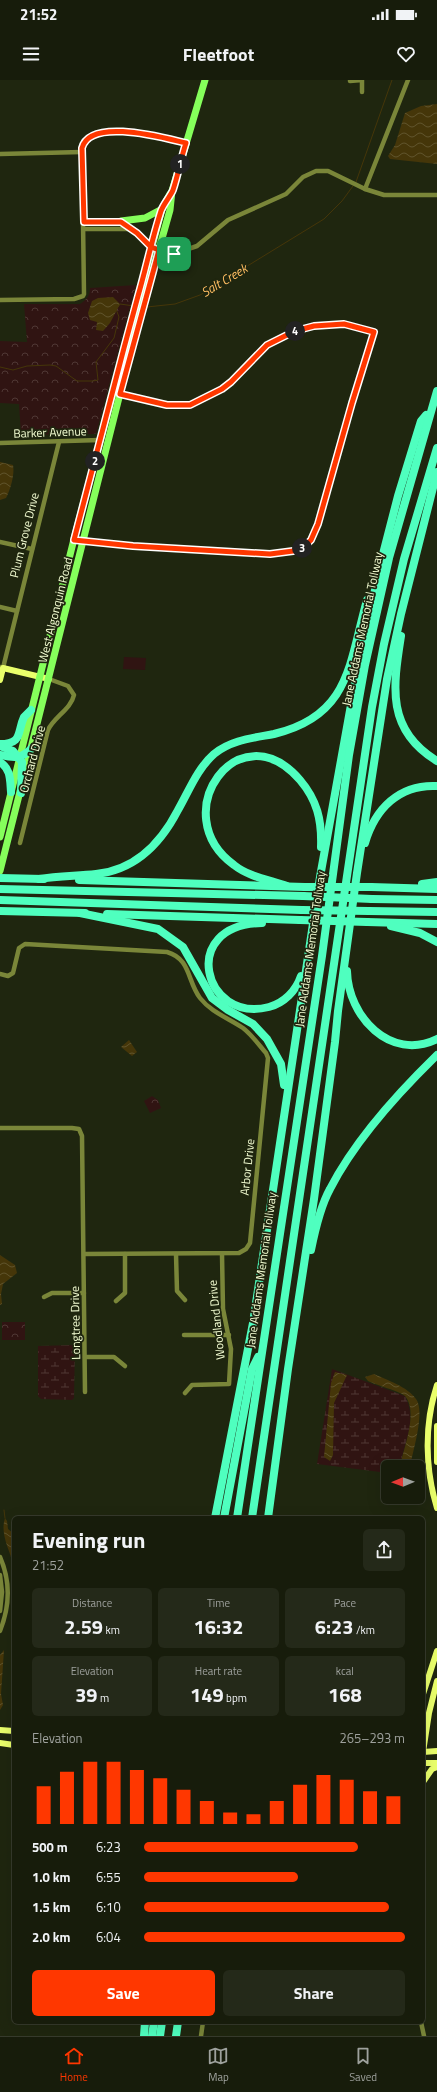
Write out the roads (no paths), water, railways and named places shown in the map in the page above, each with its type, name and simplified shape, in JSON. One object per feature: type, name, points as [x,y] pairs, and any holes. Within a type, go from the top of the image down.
[{"type":"highway","name":"Jane Addams Memorial Tollway","points":[[237,1516],[322,956],[351,740],[365,665],[389,558],[437,391]]},
{"type":"highway","points":[[39,879],[62,875],[103,874],[132,863],[147,853],[161,838],[174,819],[200,770],[213,755],[237,742],[298,727],[313,719],[327,708],[344,681],[370,587],[382,554],[421,421],[431,409]]},
{"type":"highway","name":"Jane Addams Memorial Tollway","points":[[252,1516],[372,707],[384,644],[404,559],[437,448]]},
{"type":"highway","points":[[268,1516],[288,1369],[314,1199],[357,873],[387,679],[400,614],[437,472]]},
{"type":"highway","points":[[215,1516],[253,1324],[320,877],[358,666],[382,554]]},
{"type":"highway","points":[[413,566],[395,675],[395,699],[401,719],[408,734],[421,749],[437,762]]},
{"type":"highway","points":[[0,745],[16,739],[20,733],[24,718],[31,710]]},
{"type":"highway","points":[[0,745],[13,751],[22,762],[21,793]]},
{"type":"highway","points":[[0,755],[19,758],[25,755],[32,748]]},
{"type":"highway","points":[[287,886],[251,874],[233,865],[218,849],[210,834],[206,814],[211,787],[222,770],[244,758],[263,757],[280,763],[294,774],[309,792],[317,806],[320,821],[320,877]]},
{"type":"highway","points":[[0,762],[6,767],[9,773],[11,792]]},
{"type":"highway","points":[[357,873],[366,840],[380,809],[392,799],[407,791],[419,787],[437,786]]},
{"type":"highway","points":[[0,878],[304,887],[437,889]]},
{"type":"highway","points":[[384,888],[437,882]]},
{"type":"highway","points":[[3,889],[437,900]]},
{"type":"highway","points":[[2,900],[302,910],[437,912]]},
{"type":"highway","points":[[1,911],[437,924]]},
{"type":"highway","points":[[80,913],[158,929],[183,947],[212,998],[228,1010],[253,1024],[267,1039],[278,1055],[284,1078],[276,1134],[276,1170]]},
{"type":"highway","points":[[298,920],[284,923],[243,925],[222,934],[212,948],[208,960],[208,971],[212,981],[221,994],[236,1006],[257,1009],[272,1006],[285,999],[298,985],[310,947]]},
{"type":"highway","points":[[371,922],[420,933],[437,942]]},
{"type":"highway","points":[[346,954],[348,980],[354,1004],[364,1019],[376,1032],[389,1040],[403,1044],[422,1044],[437,1039]]},
{"type":"highway","points":[[288,1369],[312,1244],[329,1190],[345,1163],[388,1108],[437,1055]]},
{"type":"highway","points":[[224,1516],[252,1369],[262,1347]]},
{"type":"highway","points":[[144,2036],[145,2024]]},
{"type":"highway","points":[[152,2036],[154,2024]]},
{"type":"highway","points":[[160,2036],[162,2024]]},
{"type":"highway","points":[[176,2036],[178,2024]]},
{"type":"main road","name":"West Algonquin Road","points":[[141,298],[159,250],[170,210],[172,191],[205,80]]},
{"type":"main road","name":"West Algonquin Road","points":[[0,871],[21,793],[120,394],[151,247],[162,209],[172,191]]},
{"type":"main road","points":[[121,222],[145,218],[162,209]]},
{"type":"main road","name":"West Algonquin Road","points":[[0,838],[39,677],[112,392],[138,310]]},
{"type":"street","points":[[350,81],[362,80],[362,92]]},
{"type":"street","points":[[365,189],[408,80]]},
{"type":"street","points":[[0,300],[74,299],[83,296],[85,290],[82,152],[84,142],[95,133],[132,132],[186,143]]},
{"type":"street","points":[[0,154],[82,152]]},
{"type":"street","points":[[84,222],[121,222],[137,233],[151,247],[159,250],[162,254],[171,255],[197,246],[228,220],[286,194],[309,174],[316,171],[328,171],[365,189],[384,195],[437,195]]},
{"type":"street","points":[[84,229],[129,228]]},
{"type":"street","points":[[74,540],[133,546],[270,554],[301,550],[311,540],[318,524],[352,403],[374,332],[344,324],[314,326],[295,331],[267,345],[231,382],[222,389],[190,405],[167,405],[112,392]]},
{"type":"street","name":"Barker Avenue","points":[[0,443],[100,440]]},
{"type":"street","name":"Plum Grove Drive","points":[[0,680],[59,442]]},
{"type":"street","points":[[0,542],[32,549]]},
{"type":"street","points":[[0,607],[17,611]]},
{"type":"street","points":[[2,668],[49,679]]},
{"type":"street","name":"Orchard Drive","points":[[20,842],[48,730],[51,724],[73,700],[74,695],[68,686],[49,679]]},
{"type":"street","name":"Arbor Drive","points":[[0,974],[8,976],[13,973],[19,948],[25,944],[167,952],[175,955],[183,961],[201,1000],[212,1010],[244,1029],[266,1053],[268,1063],[250,1243],[246,1249],[242,1252],[222,1254],[84,1254]]},
{"type":"street","points":[[0,1128],[79,1129],[82,1136],[84,1254]]},
{"type":"street","name":"Longtree Drive","points":[[84,1254],[85,1392]]},
{"type":"street","points":[[116,1301],[125,1293],[125,1254]]},
{"type":"street","points":[[176,1254],[177,1291],[185,1300]]},
{"type":"street","name":"Woodland Drive","points":[[185,1393],[192,1385],[229,1384],[231,1349],[230,1335],[223,1309],[222,1254]]},
{"type":"street","points":[[44,1296],[52,1293],[84,1293]]},
{"type":"street","points":[[184,1335],[230,1335]]},
{"type":"street","points":[[85,1357],[114,1357],[125,1366]]},
{"type":"street","points":[[437,1385],[432,1405],[428,1440],[430,1479],[437,1508]]},
{"type":"street","points":[[437,1426],[437,1462]]},
{"type":"street","points":[[0,1557],[8,1576],[9,1592],[6,1613],[0,1631]]},
{"type":"street","points":[[0,1575],[2,1588],[0,1611]]},
{"type":"street","points":[[425,1688],[437,1651]]},
{"type":"street","points":[[425,1739],[429,1712],[437,1681]]},
{"type":"street","points":[[0,1730],[12,1731]]},
{"type":"street","points":[[0,1743],[12,1745]]},
{"type":"street","points":[[425,1752],[437,1752]]},
{"type":"street","points":[[425,1763],[437,1763]]},
{"type":"street","points":[[425,1779],[432,1769],[437,1767]]},
{"type":"street","points":[[201,2036],[203,2024]]},
{"type":"street","points":[[421,2024],[424,2036]]},
{"type":"water","points":[[437,104],[437,164],[390,159],[388,156],[395,145],[405,113],[421,106]]},
{"type":"water","points":[[113,297],[120,304],[110,323],[103,331],[96,330],[97,322],[90,320],[88,313],[92,301],[98,298]]},
{"type":"water","points":[[0,462],[13,465],[13,473],[8,495],[6,498],[0,500]]},
{"type":"water","points":[[129,1040],[137,1052],[132,1056],[121,1047]]},
{"type":"water","points":[[0,1255],[15,1265],[17,1273],[3,1284],[1,1294],[2,1304],[0,1305]]},
{"type":"water","points":[[335,1372],[347,1375],[334,1403],[333,1455],[330,1461],[324,1457],[331,1383]]},
{"type":"water","points":[[374,1374],[397,1384],[408,1391],[416,1399],[419,1420],[411,1460],[402,1460],[411,1419],[409,1402],[402,1394],[368,1381],[365,1377]]},
{"type":"water","points":[[5,1518],[8,1529],[12,1532],[12,1560],[4,1535]]},
{"type":"water","points":[[4,1650],[1,1694],[3,1705],[0,1710],[0,1655]]},
{"type":"waterway","name":"Salt Creek","points":[[356,182],[392,80]]},
{"type":"waterway","name":"Salt Creek","points":[[147,307],[175,304],[200,295],[324,219],[342,201],[353,186]]},
{"type":"waterway","name":"Salt Creek","points":[[118,307],[120,304],[134,306]]},
{"type":"waterway","name":"Salt Creek","points":[[0,367],[13,370],[27,366],[50,365],[56,366],[77,381],[98,380],[96,362],[114,338],[119,317],[116,309]]},
{"type":"waterway","points":[[4,1510],[5,1518]]}]
